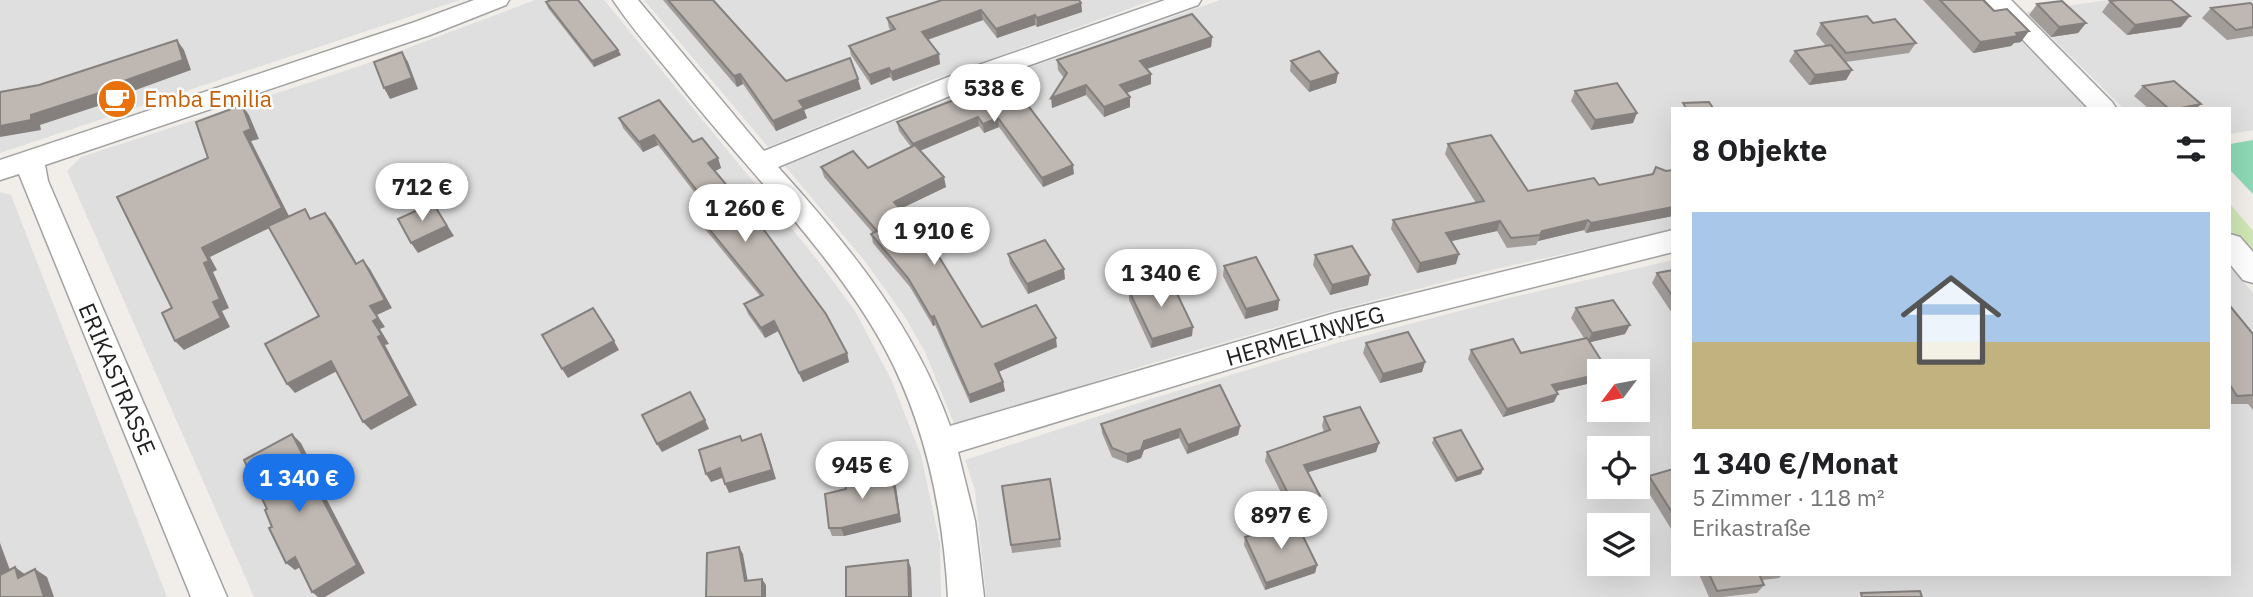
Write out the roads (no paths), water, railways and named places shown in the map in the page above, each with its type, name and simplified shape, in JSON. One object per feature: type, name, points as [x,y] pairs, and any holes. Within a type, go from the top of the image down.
[{"type":"street","points":[[0,170],[421,29],[498,0]]},
{"type":"street","points":[[625,0],[799,209],[875,306],[914,378],[940,443],[958,524],[966,597]]},
{"type":"street","points":[[760,164],[982,73],[1189,0]]},
{"type":"street","points":[[2000,3],[2033,0]]},
{"type":"street","points":[[2000,3],[2102,107]]},
{"type":"street","name":"ERIKASTRASSE","points":[[31,160],[34,181],[209,597]]},
{"type":"street","name":"HERMELINWEG","points":[[940,443],[1335,325],[1671,241]]},
{"type":"street","points":[[2231,245],[2253,271]]},
{"type":"place","name":"Emba Emilia","points":[[117,99]]}]
